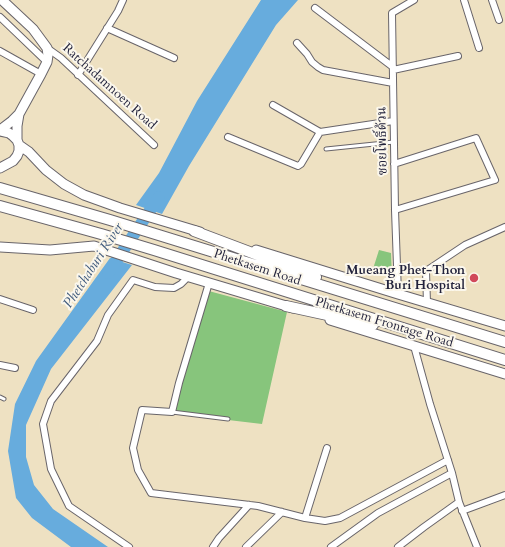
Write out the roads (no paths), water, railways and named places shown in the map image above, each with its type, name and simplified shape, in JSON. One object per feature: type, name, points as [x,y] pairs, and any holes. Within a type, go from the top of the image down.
[{"type":"highway","name":"Phetkasem Road","points":[[4,189],[110,220],[505,342]]},
{"type":"highway","name":"Phetkasem Road","points":[[1,206],[154,250],[505,360]]},
{"type":"highway","points":[[194,230],[399,309]]},
{"type":"highway","points":[[286,306],[433,338]]},
{"type":"main road","name":"Ratchadamnoen Road","points":[[0,131],[19,114],[42,74],[48,55],[47,48],[33,29],[2,0]]},
{"type":"main road","name":"Ratchadamnoen Road","points":[[0,168],[13,161],[19,151],[17,126],[19,114]]},
{"type":"main road","points":[[0,131],[9,133],[13,136],[46,170],[64,184],[84,195],[120,208],[505,326]]},
{"type":"main road","name":"Phetkasem Frontage Road","points":[[0,247],[50,250],[94,246],[188,277],[505,374]]},
{"type":"street","points":[[78,75],[118,10],[122,0]]},
{"type":"street","name":"ซอยโพธิ์ด้วน","points":[[398,294],[394,210],[392,13],[414,0]]},
{"type":"street","points":[[464,0],[479,48]]},
{"type":"street","points":[[492,0],[498,20]]},
{"type":"street","points":[[315,8],[393,68],[458,56]]},
{"type":"street","points":[[0,16],[47,62]]},
{"type":"street","points":[[107,28],[174,58]]},
{"type":"street","points":[[298,43],[318,68],[393,83]]},
{"type":"street","name":"Ratchadamnoen Road","points":[[47,48],[61,58],[154,145]]},
{"type":"street","points":[[0,51],[42,74]]},
{"type":"street","points":[[273,105],[320,132],[393,121]]},
{"type":"street","points":[[228,137],[298,166],[301,164],[320,132]]},
{"type":"street","points":[[394,164],[476,138],[495,180],[394,210]]},
{"type":"street","points":[[427,303],[426,271],[465,246],[505,227]]},
{"type":"street","points":[[129,547],[69,506],[51,469],[43,424],[51,400],[97,341],[108,315],[133,280],[155,287],[174,288],[188,277]]},
{"type":"street","points":[[209,283],[179,383],[172,412],[142,410],[133,448],[138,470],[151,493],[258,506],[305,518],[325,521],[340,518],[448,460]]},
{"type":"street","points":[[0,299],[33,310]]},
{"type":"street","points":[[414,346],[462,511],[477,547]]},
{"type":"street","points":[[0,365],[15,368]]},
{"type":"street","points":[[305,518],[327,448]]},
{"type":"street","points":[[331,547],[378,513],[452,473]]},
{"type":"street","points":[[462,511],[505,495]]},
{"type":"street","points":[[398,547],[460,502]]},
{"type":"street","points":[[213,547],[219,538],[249,505]]},
{"type":"street","points":[[246,547],[282,512]]},
{"type":"lane","points":[[326,148],[394,142]]},
{"type":"lane","points":[[172,412],[228,419]]},
{"type":"water","points":[[261,0],[298,0],[276,25],[189,166],[162,214],[136,205],[159,173],[197,101]]},
{"type":"water","points":[[110,258],[132,265],[51,369],[26,425],[26,457],[34,485],[53,509],[108,547],[71,547],[32,518],[16,498],[8,451],[15,404],[36,361]]},
{"type":"waterway","name":"Phetchaburi River","points":[[108,273],[159,197]]},
{"type":"place","name":"Mueang Phet-Thon Buri Hospital","points":[[474,278]]}]
